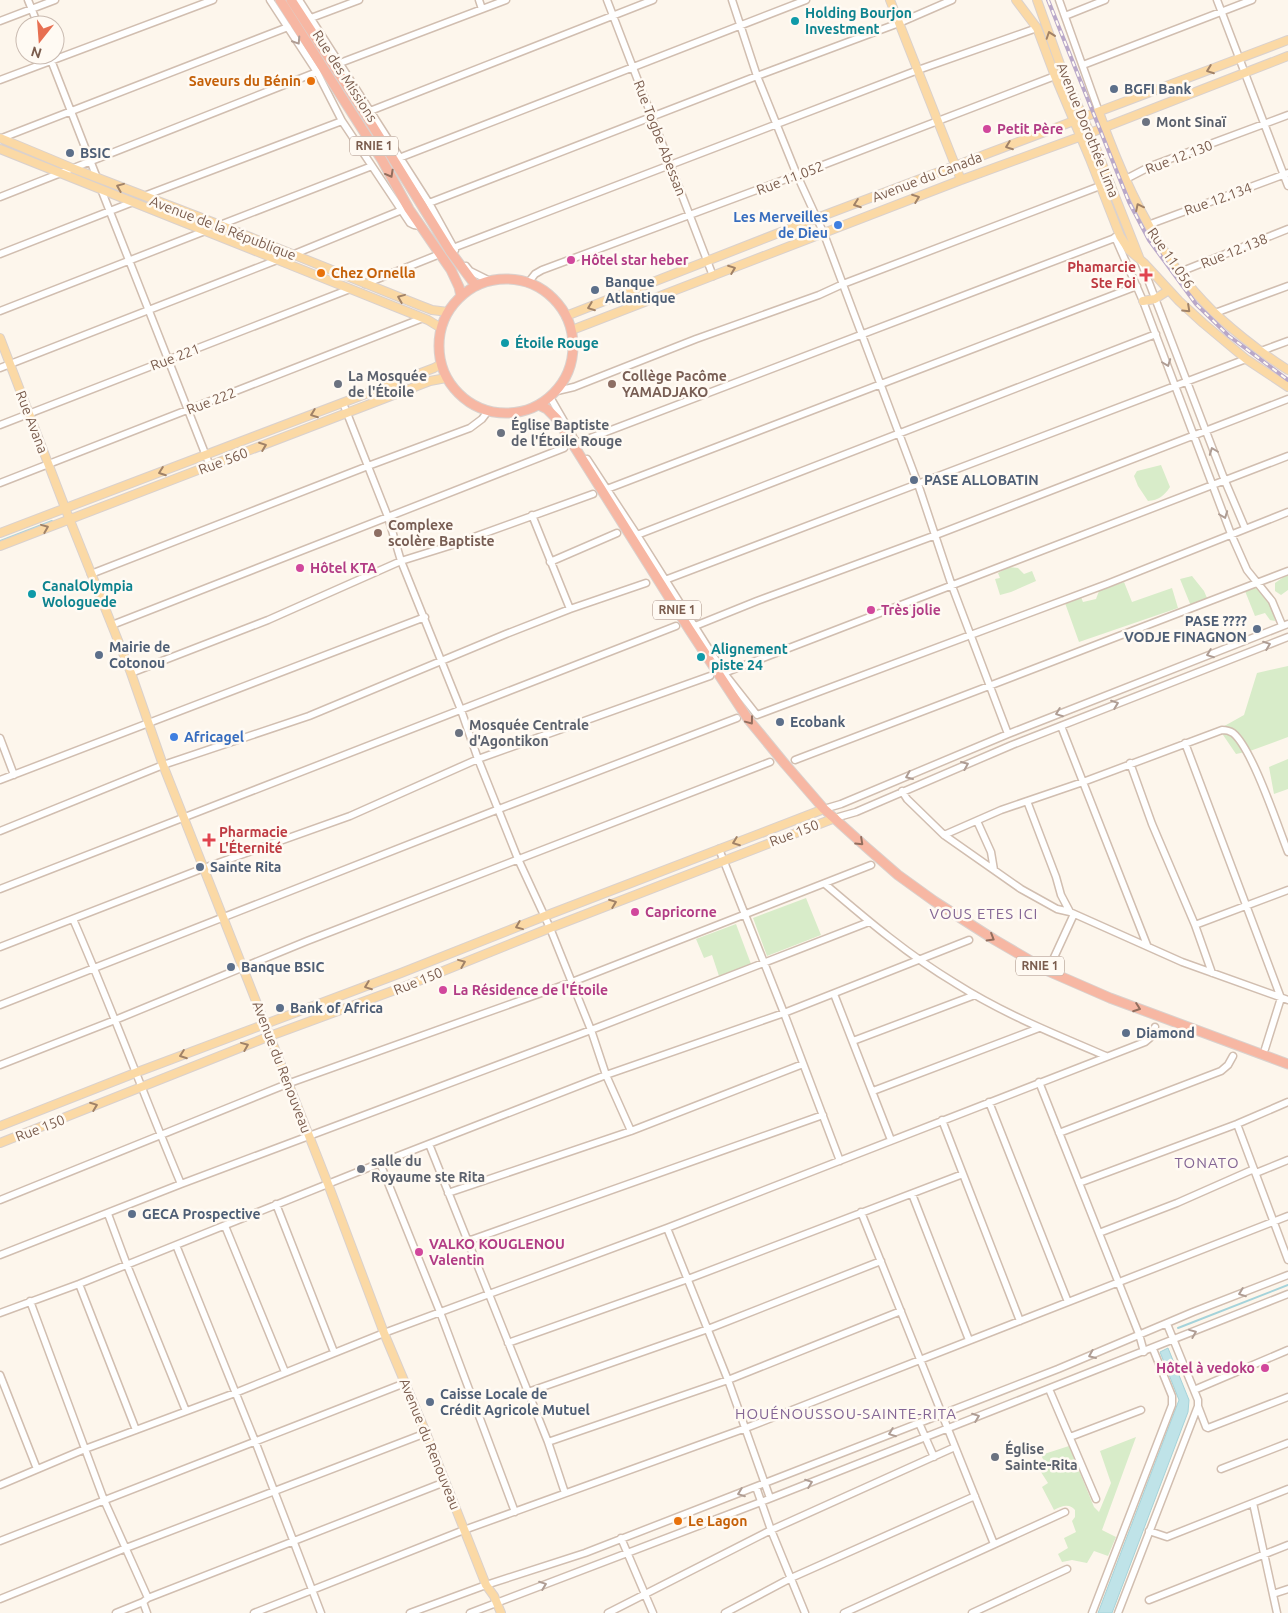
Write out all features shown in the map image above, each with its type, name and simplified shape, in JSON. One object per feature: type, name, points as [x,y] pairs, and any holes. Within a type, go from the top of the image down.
[{"type":"highway","name":"Rue des Missions","points":[[280,0],[382,160],[409,209],[440,254],[455,279],[461,296]]},
{"type":"highway","name":"Rue des Missions","points":[[291,0],[364,112],[450,251],[476,286]]},
{"type":"highway","points":[[512,279],[540,288],[560,305],[572,330],[574,347],[571,364],[564,381],[554,394],[539,405],[526,411],[500,413],[476,407],[461,397],[446,378],[441,364],[438,344],[441,328],[448,312],[461,296],[476,286],[490,281],[512,279]]},
{"type":"highway","name":"RNIE 1","points":[[539,405],[547,409],[557,419],[748,719],[824,809],[881,861],[921,892],[976,929],[1048,971],[1110,998],[1288,1064]]},
{"type":"main road","points":[[890,0],[961,180]]},
{"type":"main road","name":"Avenue Dorothée Lima","points":[[1036,0],[1061,67],[1090,133],[1140,259]]},
{"type":"main road","name":"Avenue Dorothée Lima","points":[[1018,1],[1037,28],[1081,136],[1118,236],[1129,250],[1198,319],[1246,359],[1288,387]]},
{"type":"main road","name":"Avenue du Canada","points":[[566,316],[818,218],[1288,40]]},
{"type":"main road","name":"Avenue du Canada","points":[[572,330],[1288,56]]},
{"type":"main road","name":"Rue 11.056","points":[[1099,112],[1126,179],[1148,225],[1180,272],[1215,313],[1261,351],[1288,370]]},
{"type":"main road","name":"Avenue de la République","points":[[1,138],[144,197],[220,225],[365,284],[432,310],[448,312]]},
{"type":"main road","name":"Avenue de la République","points":[[0,149],[422,318],[441,328]]},
{"type":"main road","points":[[1143,301],[1155,298],[1169,290]]},
{"type":"main road","name":"Rue Avana","points":[[0,338],[69,518]]},
{"type":"main road","name":"Rue 560","points":[[0,532],[206,456],[441,364]]},
{"type":"main road","name":"Rue 560","points":[[0,546],[430,381],[446,378]]},
{"type":"main road","name":"Avenue du Renouveau","points":[[69,518],[131,673],[163,765],[266,1025],[287,1084],[328,1184],[384,1333],[486,1584],[496,1599],[501,1613]]},
{"type":"main road","name":"Rue 150","points":[[0,1126],[135,1073],[402,973],[824,809]]},
{"type":"main road","name":"Rue 150","points":[[0,1144],[270,1036],[406,986],[835,818]]},
{"type":"main road","points":[[402,973],[406,986]]},
{"type":"street","points":[[28,0],[34,15]]},
{"type":"street","points":[[0,21],[55,0]]},
{"type":"street","points":[[65,53],[213,0]]},
{"type":"street","points":[[270,0],[317,72],[342,121],[412,224],[420,226]]},
{"type":"street","points":[[299,0],[429,203],[468,269],[490,281]]},
{"type":"street","points":[[311,18],[359,0]]},
{"type":"street","points":[[479,0],[482,9]]},
{"type":"street","points":[[340,63],[506,0]]},
{"type":"street","name":"Rue Togbe Abessan","points":[[607,0],[713,276]]},
{"type":"street","points":[[370,111],[653,0]]},
{"type":"street","points":[[732,0],[757,76],[796,176],[818,218],[862,334],[918,484],[952,586],[1008,734]]},
{"type":"street","points":[[400,158],[806,0]]},
{"type":"street","points":[[429,203],[899,23],[952,0]]},
{"type":"street","points":[[1059,0],[1099,112]]},
{"type":"street","points":[[1065,16],[1105,0]]},
{"type":"street","points":[[1217,0],[1264,124],[1286,174],[1288,186]]},
{"type":"street","points":[[1083,65],[1252,0]]},
{"type":"street","points":[[1,138],[288,27]]},
{"type":"street","points":[[454,248],[918,70],[1037,28]]},
{"type":"street","points":[[0,80],[34,65]]},
{"type":"street","points":[[53,65],[97,178]]},
{"type":"street","points":[[0,197],[317,72]]},
{"type":"street","name":"Rue 11.052","points":[[528,283],[535,274],[542,270],[796,176],[1055,76]]},
{"type":"street","name":"Rue 12.130","points":[[1126,179],[1151,166],[1288,115]]},
{"type":"street","points":[[144,197],[342,121]]},
{"type":"street","points":[[220,225],[372,166]]},
{"type":"street","name":"Rue 12.134","points":[[1148,225],[1286,174]]},
{"type":"street","points":[[1100,186],[843,284],[819,295],[696,339],[554,394],[577,443],[724,673],[757,715],[1107,584],[1288,512]]},
{"type":"street","points":[[101,190],[210,466]]},
{"type":"street","points":[[0,254],[132,202]]},
{"type":"street","points":[[292,254],[402,210]]},
{"type":"street","name":"Rue 12.138","points":[[1180,272],[1288,229]]},
{"type":"street","points":[[0,311],[205,231]]},
{"type":"street","points":[[577,443],[1118,236],[1231,534],[1247,570],[1256,583],[1266,592],[1285,624],[1008,734],[841,804],[824,809]]},
{"type":"street","points":[[365,284],[440,254]]},
{"type":"street","points":[[1140,259],[1225,481],[1245,528]]},
{"type":"street","points":[[0,368],[277,260]]},
{"type":"street","points":[[607,489],[1137,286]]},
{"type":"street","points":[[1215,313],[1288,286]]},
{"type":"street","name":"Rue 221","points":[[0,425],[350,289]]},
{"type":"street","name":"Rue 222","points":[[0,483],[422,318]]},
{"type":"street","points":[[637,535],[1156,334]]},
{"type":"street","points":[[1261,351],[1288,342]]},
{"type":"street","points":[[665,580],[1246,359]]},
{"type":"street","points":[[695,626],[1288,399]]},
{"type":"street","points":[[343,403],[388,517],[401,561],[425,617],[478,759],[518,859],[550,928],[591,1030],[606,1075],[631,1131]]},
{"type":"street","points":[[91,574],[470,428],[482,419],[488,411]]},
{"type":"street","points":[[112,625],[564,448]]},
{"type":"street","points":[[724,673],[1288,456]]},
{"type":"street","points":[[131,673],[268,620],[401,561],[449,546],[593,494]]},
{"type":"street","points":[[532,515],[570,609]]},
{"type":"street","points":[[550,562],[617,532]]},
{"type":"street","points":[[795,760],[1288,571]]},
{"type":"street","points":[[0,831],[163,765],[309,716],[441,660],[570,609],[646,583]]},
{"type":"street","points":[[0,780],[425,617]]},
{"type":"street","points":[[0,889],[676,626]]},
{"type":"street","points":[[835,818],[1061,726],[1288,637]]},
{"type":"street","points":[[0,947],[204,868],[350,816],[478,759],[710,676]]},
{"type":"street","points":[[0,1005],[499,809],[737,718]]},
{"type":"street","points":[[1061,726],[1147,945]]},
{"type":"street","points":[[944,835],[1001,810],[1083,782],[1185,743],[1222,730],[1228,730],[1234,734],[1253,763],[1288,852]]},
{"type":"street","points":[[0,738],[14,775]]},
{"type":"street","points":[[1185,743],[1281,998],[1265,1049]]},
{"type":"street","points":[[0,1065],[518,859],[770,762]]},
{"type":"street","points":[[1130,763],[1152,824],[1195,925],[1212,973]]},
{"type":"street","points":[[902,791],[907,799],[944,835],[1032,896],[1057,909],[1072,913],[1182,962],[1288,1000]]},
{"type":"street","points":[[1027,801],[1056,877],[1061,896],[1072,913]]},
{"type":"street","points":[[977,821],[991,852],[994,870]]},
{"type":"street","points":[[719,849],[840,1161]]},
{"type":"street","points":[[0,1200],[287,1084],[572,982],[871,865]]},
{"type":"street","points":[[825,884],[869,922],[938,973],[975,995],[1039,1028],[1106,1056]]},
{"type":"street","points":[[1195,925],[1288,890]]},
{"type":"street","points":[[1051,964],[1072,913]]},
{"type":"street","points":[[73,918],[181,1184]]},
{"type":"street","points":[[0,1256],[181,1184],[591,1030],[869,922]]},
{"type":"street","points":[[0,1313],[79,1284],[276,1204],[606,1075],[784,1013],[970,940]]},
{"type":"street","points":[[834,994],[891,1140]]},
{"type":"street","points":[[853,1042],[975,995]]},
{"type":"street","points":[[0,1484],[85,1449],[235,1393],[334,1352],[667,1228],[1144,1042],[1151,1036],[1155,1027]]},
{"type":"street","points":[[873,1091],[1039,1028]]},
{"type":"street","points":[[1059,1133],[1221,1071],[1228,1065],[1233,1056]]},
{"type":"street","points":[[448,1193],[631,1131],[803,1064]]},
{"type":"street","points":[[1039,1082],[1139,1334],[1144,1352]]},
{"type":"street","points":[[989,1102],[1068,1302]]},
{"type":"street","points":[[1079,1183],[1237,1124],[1288,1102]]},
{"type":"street","points":[[468,1241],[823,1115]]},
{"type":"street","points":[[942,1120],[1020,1321]]},
{"type":"street","points":[[1237,1124],[1288,1260]]},
{"type":"street","points":[[429,1144],[548,1442],[565,1493]]},
{"type":"street","points":[[1099,1233],[1255,1171],[1288,1160]]},
{"type":"street","points":[[380,1163],[440,1312],[515,1512]]},
{"type":"street","points":[[508,1343],[688,1279],[963,1174]]},
{"type":"street","points":[[912,1194],[969,1340]]},
{"type":"street","points":[[276,1204],[334,1352]]},
{"type":"street","points":[[861,1212],[994,1544]]},
{"type":"street","points":[[108,1214],[186,1411]]},
{"type":"street","points":[[254,1613],[464,1530],[746,1428],[1288,1216]]},
{"type":"street","points":[[225,1226],[285,1372]]},
{"type":"street","points":[[667,1228],[728,1380],[770,1498]]},
{"type":"street","points":[[176,1245],[321,1613]]},
{"type":"street","points":[[528,1392],[708,1329],[881,1261]]},
{"type":"street","points":[[410,1613],[486,1584],[584,1553],[764,1484],[1058,1369],[1139,1334],[1288,1275]]},
{"type":"street","points":[[79,1284],[136,1430]]},
{"type":"street","points":[[470,1613],[496,1599],[627,1553],[762,1502],[1153,1349],[1288,1294]]},
{"type":"street","points":[[30,1301],[104,1500],[126,1548],[145,1600],[147,1613]]},
{"type":"street","points":[[548,1442],[728,1380],[901,1311]]},
{"type":"street","points":[[1167,1324],[1198,1400],[1198,1406],[1206,1428],[1288,1397]]},
{"type":"street","points":[[1092,1613],[1172,1405],[1172,1396],[1153,1349]]},
{"type":"street","points":[[1194,1390],[1288,1350]]},
{"type":"street","points":[[0,1375],[37,1469]]},
{"type":"street","points":[[0,1541],[405,1383]]},
{"type":"street","points":[[1049,1389],[1096,1499]]},
{"type":"street","points":[[1118,1613],[1198,1406]]},
{"type":"street","points":[[1070,1437],[1141,1410]]},
{"type":"street","points":[[919,1423],[934,1457]]},
{"type":"street","points":[[0,1599],[126,1548],[426,1433]]},
{"type":"street","points":[[1221,1469],[1288,1443]]},
{"type":"street","points":[[608,1613],[772,1530],[955,1447]]},
{"type":"street","points":[[116,1613],[445,1482]]},
{"type":"street","points":[[756,1487],[805,1613]]},
{"type":"street","points":[[1149,1531],[1167,1537],[1288,1489]]},
{"type":"street","points":[[725,1613],[791,1578],[975,1496]]},
{"type":"street","points":[[1253,1503],[1277,1613]]},
{"type":"street","points":[[844,1613],[1065,1512]]},
{"type":"street","points":[[622,1538],[653,1613]]},
{"type":"street","points":[[1149,1600],[1288,1545]]},
{"type":"street","points":[[972,1613],[1066,1568]]},
{"type":"street","points":[[1272,1594],[1288,1589]]},
{"type":"green space","points":[[1161,465],[1170,487],[1161,497],[1148,501],[1134,476],[1137,471]]},
{"type":"green space","points":[[1009,567],[1018,568],[1024,574],[1032,571],[1036,581],[1000,595],[995,579],[1000,578],[998,573]]},
{"type":"green space","points":[[1288,574],[1288,590],[1281,595],[1275,591],[1275,583]]},
{"type":"green space","points":[[1192,576],[1207,598],[1196,607],[1191,606],[1180,579]]},
{"type":"green space","points":[[1124,582],[1132,602],[1172,588],[1178,608],[1079,642],[1065,603],[1081,597],[1083,602],[1096,599],[1099,591]]},
{"type":"green space","points":[[1258,585],[1270,602],[1275,621],[1270,620],[1265,613],[1255,616],[1245,591]]},
{"type":"green space","points":[[1288,666],[1288,737],[1236,754],[1219,729],[1244,715],[1257,673]]},
{"type":"green space","points":[[1288,759],[1288,789],[1274,794],[1269,767]]},
{"type":"green space","points":[[806,898],[821,935],[767,956],[753,918]]},
{"type":"green space","points":[[736,924],[751,964],[719,976],[712,955],[704,958],[696,939]]},
{"type":"green space","points":[[1136,1437],[1102,1530],[1116,1537],[1108,1556],[1094,1551],[1087,1563],[1072,1560],[1062,1562],[1058,1554],[1068,1548],[1064,1538],[1076,1532],[1072,1521],[1075,1517],[1075,1510],[1068,1506],[1063,1506],[1054,1510],[1042,1487],[1048,1483],[1039,1469],[1046,1465],[1041,1455],[1069,1446],[1094,1507],[1099,1512],[1111,1483],[1100,1451]]},
{"type":"water","points":[[1168,1348],[1189,1400],[1188,1412],[1112,1613],[1098,1613],[1179,1400],[1160,1352]]},
{"type":"waterway","points":[[0,541],[52,521]]},
{"type":"waterway","points":[[1178,1328],[1288,1285]]},
{"type":"railway","points":[[1048,0],[1129,202],[1149,240],[1196,304],[1229,336],[1288,380]]},
{"type":"place","name":"Holding Bourjon Investment","points":[[795,21]]},
{"type":"place","name":"Saveurs du Bénin","points":[[311,81]]},
{"type":"place","name":"BGFI Bank","points":[[1114,89]]},
{"type":"place","name":"Mont Sinaï","points":[[1146,122]]},
{"type":"place","name":"Petit Père","points":[[987,129]]},
{"type":"place","name":"BSIC","points":[[70,153]]},
{"type":"place","name":"Les Merveilles de Dieu","points":[[838,225]]},
{"type":"place","name":"Hôtel star heber","points":[[571,260]]},
{"type":"place","name":"Chez Ornella","points":[[321,273]]},
{"type":"place","name":"Phamarcie Ste Foi","points":[[1146,275]]},
{"type":"place","name":"Banque Atlantique","points":[[595,290]]},
{"type":"place","name":"Étoile Rouge","points":[[505,343]]},
{"type":"place","name":"La Mosquée de l'Étoile","points":[[338,384]]},
{"type":"place","name":"Collège Pacôme YAMADJAKO","points":[[612,384]]},
{"type":"place","name":"Église Baptiste de l'Étoile Rouge","points":[[501,433]]},
{"type":"place","name":"PASE ALLOBATIN","points":[[914,480]]},
{"type":"place","name":"Complexe scolère Baptiste","points":[[378,533]]},
{"type":"place","name":"Hôtel KTA","points":[[300,568]]},
{"type":"place","name":"CanalOlympia Wologuede","points":[[32,594]]},
{"type":"place","name":"Très jolie","points":[[871,610]]},
{"type":"place","name":"PASE ???? VODJE FINAGNON","points":[[1257,629]]},
{"type":"place","name":"Mairie de Cotonou","points":[[99,655]]},
{"type":"place","name":"Alignement piste 24","points":[[701,657]]},
{"type":"place","name":"Ecobank","points":[[780,722]]},
{"type":"place","name":"Mosquée Centrale d'Agontikon","points":[[459,733]]},
{"type":"place","name":"Africagel","points":[[174,737]]},
{"type":"place","name":"Pharmacie L'Éternité","points":[[209,840]]},
{"type":"place","name":"Sainte Rita","points":[[200,867]]},
{"type":"place","name":"Capricorne","points":[[635,912]]},
{"type":"place","name":"Banque BSIC","points":[[231,967]]},
{"type":"place","name":"La Résidence de l'Étoile","points":[[443,990]]},
{"type":"place","name":"Bank of Africa","points":[[280,1008]]},
{"type":"place","name":"Diamond","points":[[1126,1033]]},
{"type":"place","name":"salle du Royaume ste Rita","points":[[361,1169]]},
{"type":"place","name":"GECA Prospective","points":[[132,1214]]},
{"type":"place","name":"VALKO KOUGLENOU Valentin","points":[[419,1252]]},
{"type":"place","name":"Hôtel à vedoko","points":[[1265,1368]]},
{"type":"place","name":"Caisse Locale de Crédit Agricole Mutuel","points":[[430,1402]]},
{"type":"place","name":"Église Sainte-Rita","points":[[995,1457]]},
{"type":"place","name":"Le Lagon","points":[[678,1521]]},
{"type":"district","name":"VOUS ETES ICI","points":[[984,914]]},
{"type":"district","name":"TONATO","points":[[1207,1163]]},
{"type":"district","name":"HOUÉNOUSSOU-SAINTE-RITA","points":[[846,1414]]}]
